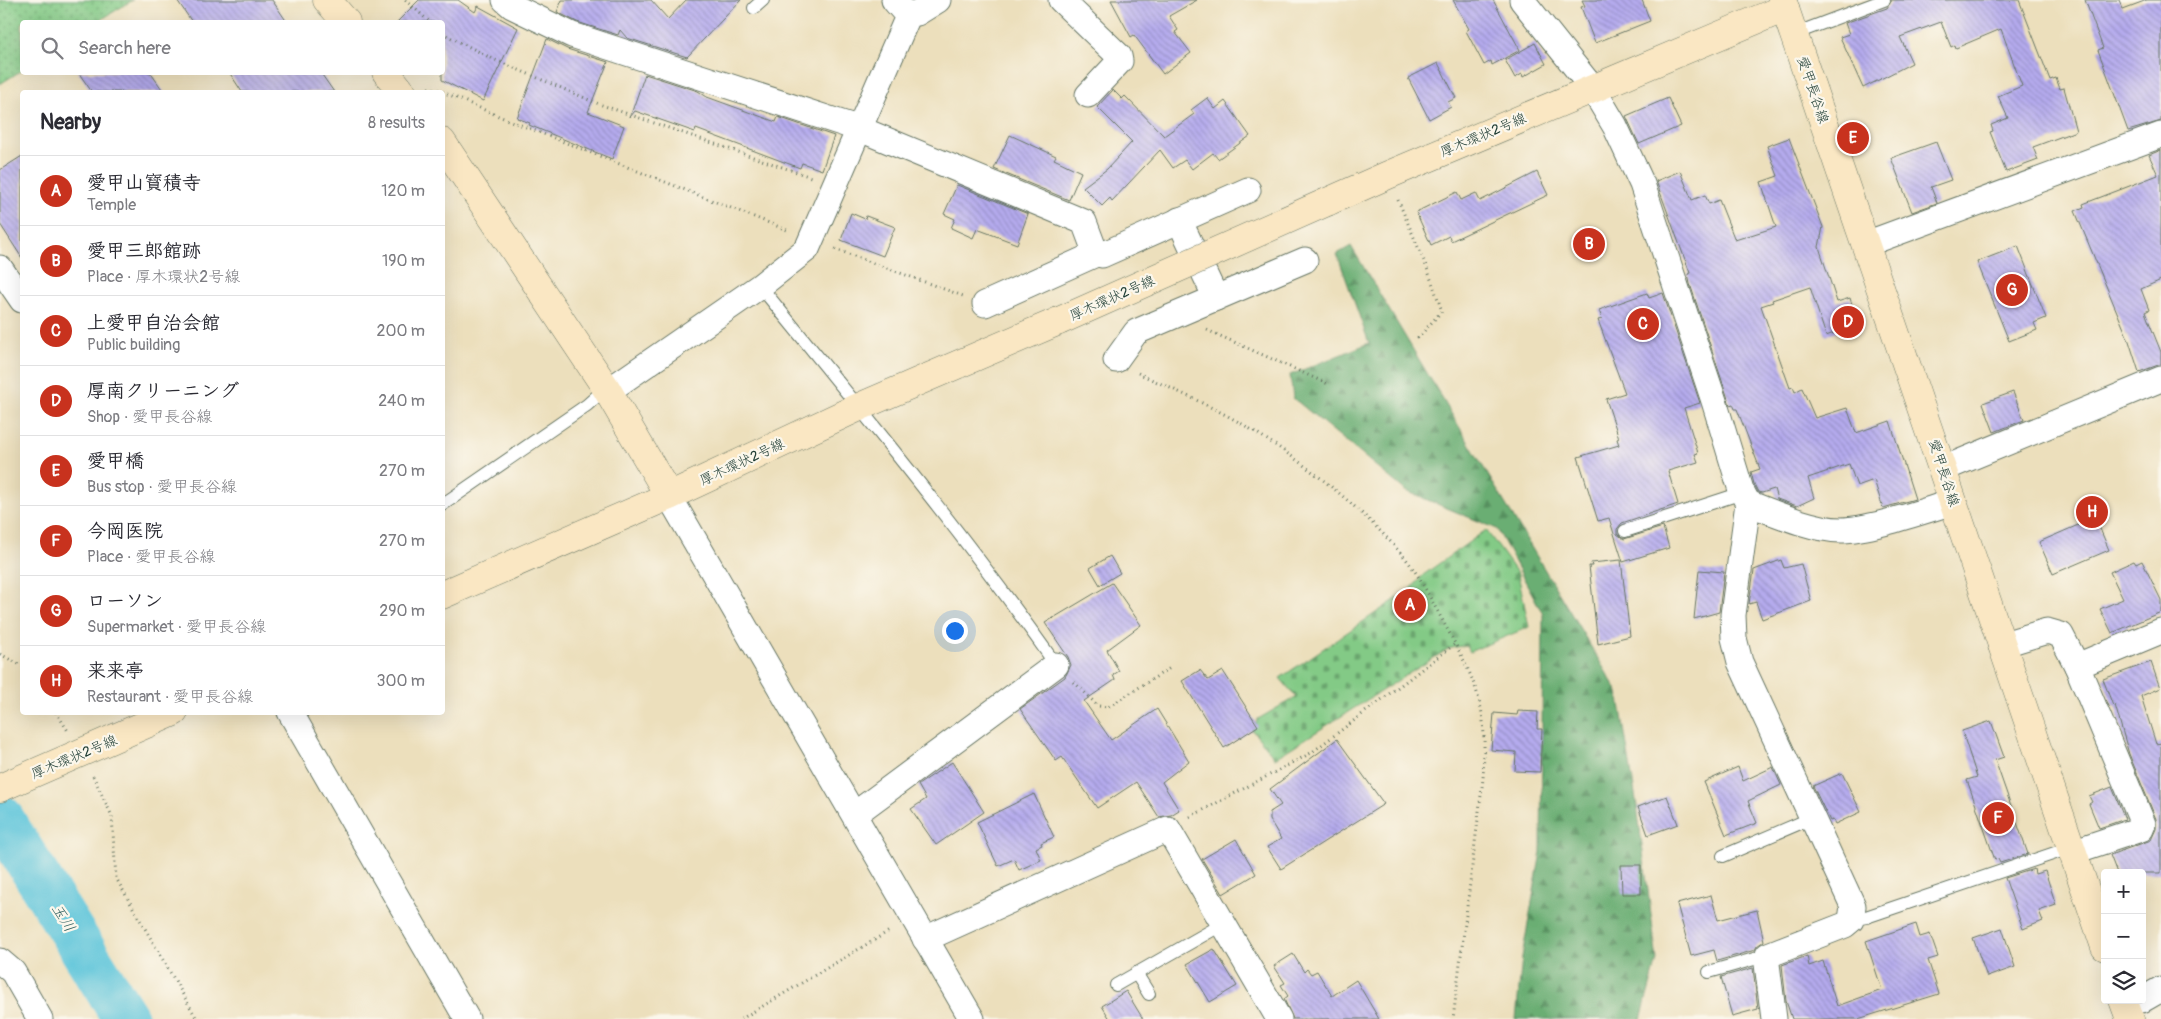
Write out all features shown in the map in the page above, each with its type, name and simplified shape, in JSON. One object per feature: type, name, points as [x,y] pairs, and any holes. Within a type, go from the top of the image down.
[{"type":"street","points":[[327,0],[344,20]]},
{"type":"street","points":[[504,0],[512,6],[572,35],[860,129],[1084,222],[1096,254]]},
{"type":"street","points":[[607,390],[760,286],[808,249],[860,129],[901,8],[918,13],[938,0]]},
{"type":"street","points":[[1061,0],[1119,56],[1120,61],[1088,95]]},
{"type":"street","points":[[1522,0],[1593,89],[1615,126],[1642,184],[1745,497],[1732,615],[1734,638],[1740,662],[1853,906],[1851,920],[1845,925],[1768,955],[1768,981],[1774,1019]]},
{"type":"street","name":"厚木環状2号線","points":[[445,594],[670,496],[859,407],[1059,321],[1388,175],[1593,89],[1784,4]]},
{"type":"street","name":"愛甲長谷線","points":[[1784,4],[2101,936]]},
{"type":"street","points":[[1866,244],[2161,135]]},
{"type":"street","points":[[445,147],[607,390],[855,814],[972,1019]]},
{"type":"street","points":[[985,304],[1096,254],[1102,255],[1248,190]]},
{"type":"street","points":[[1179,220],[1216,298]]},
{"type":"street","points":[[1116,360],[1136,332],[1305,260]]},
{"type":"street","points":[[0,268],[20,297]]},
{"type":"street","points":[[1943,469],[2161,378]]},
{"type":"street","points":[[1745,497],[1787,517],[1841,530],[1871,525],[1953,502]]},
{"type":"street","points":[[2001,645],[2048,631],[2061,636],[2077,666],[2143,824],[2141,829],[2071,850]]},
{"type":"street","points":[[2077,666],[2160,634]]},
{"type":"street","points":[[855,814],[1056,665]]},
{"type":"street","name":"厚木環状2号線","points":[[0,788],[167,715]]},
{"type":"street","points":[[292,715],[467,1019]]},
{"type":"street","points":[[925,939],[1168,829],[1279,1019]]},
{"type":"street","points":[[0,961],[13,972],[40,1019]]},
{"type":"street","points":[[2133,1006],[2161,989]]},
{"type":"lane","points":[[1794,34],[1884,0]]},
{"type":"lane","points":[[760,286],[859,407],[1015,606],[1056,665]]},
{"type":"lane","points":[[445,503],[607,390]]},
{"type":"lane","points":[[1625,532],[1733,496],[1745,497]]},
{"type":"lane","points":[[1723,856],[1812,818]]},
{"type":"lane","points":[[1851,920],[1866,917],[2071,850]]},
{"type":"lane","points":[[1116,985],[1223,924]]},
{"type":"lane","points":[[1709,972],[1768,955]]},
{"type":"lane","points":[[1136,973],[1149,994]]},
{"type":"path","points":[[405,0],[428,20]]},
{"type":"path","points":[[445,34],[493,58],[599,104],[814,178]]},
{"type":"path","points":[[394,82],[438,90]]},
{"type":"path","points":[[445,93],[508,120],[811,240],[985,304]]},
{"type":"path","points":[[1388,175],[1427,268],[1442,311],[1416,341]]},
{"type":"path","points":[[1176,316],[1328,384]]},
{"type":"path","points":[[1116,360],[1262,436],[1310,470],[1366,518],[1406,560],[1424,587],[1455,644],[1480,701],[1485,740],[1483,778],[1453,1019]]},
{"type":"path","points":[[1168,829],[1311,753],[1455,644]]},
{"type":"path","points":[[0,654],[20,665]]},
{"type":"path","points":[[1056,665],[1098,706],[1108,707],[1170,668]]},
{"type":"path","points":[[57,715],[77,756],[112,816],[116,878],[197,1019]]},
{"type":"path","points":[[741,1019],[914,917]]},
{"type":"green space","points":[[0,0],[133,0],[100,20],[20,20],[20,71],[0,84]]},
{"type":"green space","points":[[1351,246],[1618,692],[1637,806],[1657,960],[1641,1019],[1516,1019],[1522,957],[1541,852],[1543,614],[1497,529],[1406,491],[1293,398],[1290,375],[1369,343],[1337,254]]},
{"type":"green space","points":[[1486,530],[1518,574],[1529,627],[1469,652],[1466,645],[1448,649],[1275,758],[1252,730],[1258,719],[1296,697],[1280,678],[1411,589],[1423,575]]},
{"type":"building","points":[[177,0],[272,0],[286,20],[191,20]]},
{"type":"building","points":[[419,0],[458,0],[475,12],[478,6],[518,28],[483,101],[442,80],[442,75],[445,75],[445,20],[399,20]]},
{"type":"building","points":[[562,0],[651,0],[668,19],[686,0],[741,0],[687,57],[627,38],[620,30],[618,35],[577,22],[557,12]]},
{"type":"building","points":[[1111,0],[1197,0],[1169,16],[1178,30],[1175,32],[1191,53],[1163,74],[1134,35],[1131,37]]},
{"type":"building","points":[[1453,0],[1493,0],[1520,50],[1492,65],[1491,61],[1484,65],[1466,31],[1469,29]]},
{"type":"building","points":[[1582,0],[1642,0],[1650,21],[1595,43],[1581,7],[1585,6]]},
{"type":"building","points":[[1892,0],[2019,0],[2050,80],[2056,78],[2060,89],[2064,88],[2076,131],[2033,147],[2038,160],[2006,172],[1990,132],[1993,131],[1991,125],[2008,118],[1998,96],[2022,86],[2001,29],[1956,48],[1955,45],[1951,47],[1941,22],[1900,37],[1912,63],[1863,88],[1840,37],[1849,34],[1845,23],[1887,8]]},
{"type":"building","points":[[2085,0],[2119,0],[2123,9],[2147,0],[2161,0],[2161,121],[2128,131],[2098,50],[2103,48]]},
{"type":"building","points":[[547,39],[567,49],[608,62],[588,112],[624,126],[612,159],[529,125],[530,123],[517,118]]},
{"type":"building","points":[[1535,43],[1546,64],[1523,77],[1522,74],[1515,78],[1505,60]]},
{"type":"building","points":[[1438,63],[1456,98],[1448,102],[1451,107],[1429,119],[1408,78]]},
{"type":"building","points":[[645,74],[698,91],[707,97],[776,122],[778,117],[834,136],[822,170],[802,163],[800,168],[696,129],[695,132],[635,111],[630,117]]},
{"type":"building","points":[[80,75],[152,75],[163,90],[91,90]]},
{"type":"building","points":[[231,75],[322,75],[333,90],[241,90]]},
{"type":"building","points":[[1113,90],[1122,99],[1125,96],[1164,136],[1194,114],[1191,110],[1207,98],[1215,109],[1225,101],[1250,136],[1218,159],[1213,153],[1192,169],[1185,160],[1173,168],[1160,150],[1112,201],[1110,198],[1102,206],[1083,187],[1107,169],[1132,142],[1097,107]]},
{"type":"building","points":[[1668,98],[1681,126],[1639,144],[1626,116]]},
{"type":"building","points":[[1010,135],[1056,156],[1054,159],[1081,172],[1069,200],[994,169]]},
{"type":"building","points":[[1789,138],[1823,227],[1819,247],[1837,302],[1850,298],[1858,324],[1826,336],[1810,287],[1772,300],[1773,302],[1761,306],[1790,388],[1793,387],[1795,392],[1802,388],[1815,418],[1847,408],[1856,433],[1890,421],[1915,499],[1883,508],[1874,480],[1857,486],[1849,464],[1808,478],[1814,498],[1797,506],[1777,499],[1774,489],[1762,493],[1758,492],[1754,484],[1751,472],[1760,469],[1737,409],[1735,409],[1733,404],[1730,405],[1690,284],[1688,274],[1690,273],[1656,181],[1680,171],[1692,200],[1705,195],[1709,204],[1719,200],[1735,240],[1776,227],[1761,182],[1778,176],[1767,146]]},
{"type":"building","points":[[1936,142],[1951,180],[1931,187],[1937,203],[1912,212],[1891,158]]},
{"type":"building","points":[[2161,150],[2161,280],[2141,289],[2149,310],[2145,312],[2161,352],[2161,364],[2139,372],[2129,341],[2075,211],[2084,207],[2083,204],[2158,175],[2149,155]]},
{"type":"building","points":[[20,157],[20,255],[0,224],[0,170]]},
{"type":"building","points":[[1537,172],[1548,195],[1451,241],[1449,236],[1431,245],[1416,212],[1457,192],[1461,200],[1476,193],[1480,201]]},
{"type":"building","points":[[957,185],[1028,214],[1017,244],[977,229],[973,238],[951,228],[955,219],[944,214]]},
{"type":"building","points":[[851,213],[865,219],[866,216],[895,227],[883,256],[841,240]]},
{"type":"building","points":[[2018,246],[2046,318],[2034,323],[2037,330],[2009,341],[1977,262]]},
{"type":"building","points":[[1647,293],[1649,298],[1663,293],[1700,403],[1684,408],[1698,453],[1695,454],[1698,462],[1668,471],[1678,504],[1622,523],[1617,529],[1617,534],[1624,539],[1663,527],[1669,548],[1623,562],[1609,518],[1598,521],[1578,457],[1619,445],[1617,439],[1619,438],[1606,399],[1625,393],[1598,320],[1602,319],[1599,310]]},
{"type":"building","points":[[2013,392],[2024,420],[1994,432],[1983,403]]},
{"type":"building","points":[[2092,519],[2095,526],[2098,524],[2109,550],[2053,574],[2039,542]]},
{"type":"building","points":[[1110,556],[1120,573],[1100,585],[1090,568]]},
{"type":"building","points":[[1621,560],[1630,636],[1598,644],[1589,566],[1592,566],[1591,563]]},
{"type":"building","points":[[1781,560],[1784,568],[1801,564],[1811,601],[1762,619],[1756,602],[1749,604],[1754,570]]},
{"type":"building","points":[[2134,561],[2136,564],[2142,561],[2161,600],[2161,612],[2112,633],[2100,609],[2123,599],[2110,572]]},
{"type":"building","points":[[1699,570],[1724,572],[1719,612],[1694,619]]},
{"type":"building","points":[[1112,583],[1141,625],[1107,650],[1119,671],[1113,675],[1115,680],[1084,701],[1111,740],[1157,709],[1189,761],[1162,782],[1179,810],[1171,815],[1159,817],[1136,782],[1097,808],[1062,757],[1056,761],[1020,709],[1065,677],[1071,665],[1068,657],[1045,623]]},
{"type":"building","points":[[2151,662],[2160,688],[2141,696],[2156,744],[2161,743],[2161,873],[2146,873],[2146,869],[2115,869],[2110,855],[2151,840],[2156,829],[2156,819],[2129,754],[2115,705],[2113,706],[2103,679]]},
{"type":"building","points":[[1200,670],[1208,680],[1223,671],[1258,726],[1224,748],[1182,681]]},
{"type":"building","points":[[1518,711],[1538,712],[1537,729],[1542,729],[1540,772],[1515,771],[1516,752],[1491,750],[1494,713],[1517,715]]},
{"type":"building","points":[[1991,721],[2004,757],[1995,760],[2028,854],[2000,863],[1998,859],[1995,860],[1967,780],[1977,777],[1962,731]]},
{"type":"building","points":[[1337,739],[1384,804],[1281,869],[1267,847],[1281,839],[1270,820],[1270,812],[1281,805],[1270,789]]},
{"type":"building","points":[[952,762],[984,812],[936,845],[911,809],[926,799],[918,785]]},
{"type":"building","points":[[1738,767],[1743,781],[1773,767],[1781,785],[1748,801],[1757,823],[1726,835],[1704,782]]},
{"type":"building","points":[[1842,773],[1861,812],[1835,824],[1833,820],[1830,821],[1813,786]]},
{"type":"building","points":[[2112,787],[2125,819],[2099,828],[2089,804],[2092,802],[2089,796]]},
{"type":"building","points":[[1034,794],[1054,837],[1041,843],[1042,845],[1036,848],[1041,860],[1019,870],[1014,859],[998,866],[977,822]]},
{"type":"building","points":[[1667,796],[1678,824],[1648,835],[1638,807]]},
{"type":"building","points":[[1236,839],[1256,874],[1223,894],[1202,859]]},
{"type":"building","points":[[1621,865],[1641,865],[1641,894],[1622,894]]},
{"type":"building","points":[[2034,869],[2035,874],[2045,871],[2056,905],[2039,911],[2043,921],[2023,929],[2005,878]]},
{"type":"building","points":[[1711,895],[1718,920],[1757,910],[1764,941],[1755,950],[1717,961],[1714,950],[1691,956],[1677,904]]},
{"type":"building","points":[[1916,924],[1920,937],[1930,934],[1938,957],[1928,960],[1939,994],[1858,1019],[1792,1019],[1786,1001],[1782,965],[1807,956],[1809,966],[1823,961],[1837,1006],[1882,990],[1866,941]]},
{"type":"building","points":[[2002,928],[2015,967],[1987,977],[1973,938]]},
{"type":"building","points":[[1214,949],[1237,986],[1210,1002],[1187,964]]},
{"type":"building","points":[[1293,954],[1304,972],[1307,969],[1311,974],[1317,971],[1332,996],[1356,980],[1379,1019],[1293,1019],[1284,999],[1288,996],[1281,985],[1285,983],[1274,966]]},
{"type":"building","points":[[1753,968],[1758,1009],[1732,1016],[1721,977]]},
{"type":"building","points":[[1126,991],[1143,1019],[1110,1019],[1102,1006]]},
{"type":"waterway","name":"玉川","points":[[0,817],[126,1019]]},
{"type":"place","name":"愛甲橋","points":[[1853,138]]},
{"type":"place","name":"愛甲三郎館跡","points":[[1589,244]]},
{"type":"place","name":"ローソン","points":[[2012,290]]},
{"type":"place","name":"厚南クリーニング","points":[[1848,322]]},
{"type":"place","name":"上愛甲自治会館","points":[[1643,324]]},
{"type":"place","name":"来来亭","points":[[2092,512]]},
{"type":"place","name":"愛甲山寳積寺","points":[[1410,605]]},
{"type":"place","name":"今岡医院","points":[[1998,818]]}]
